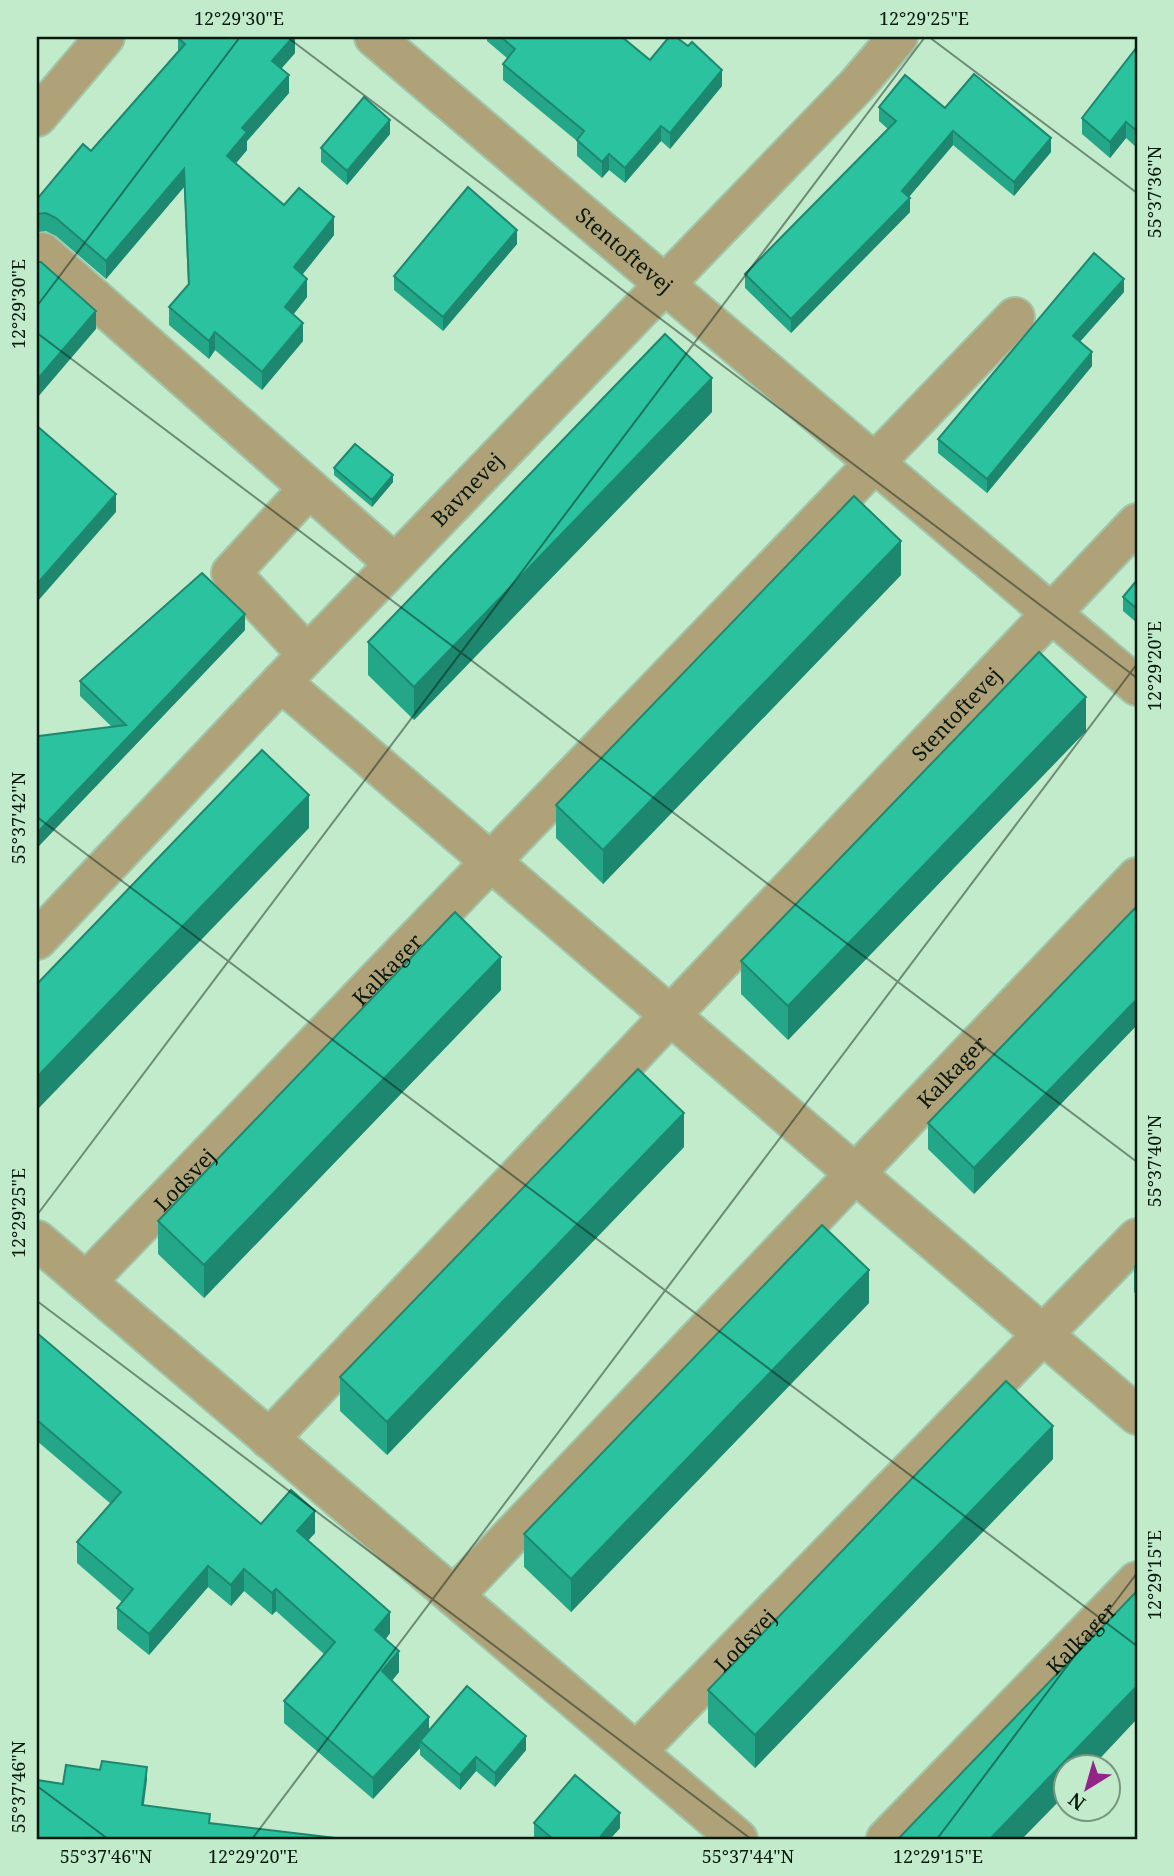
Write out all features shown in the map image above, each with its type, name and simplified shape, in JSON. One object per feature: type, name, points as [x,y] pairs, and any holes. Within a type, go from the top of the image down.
[{"type":"street","points":[[37,117],[105,37]]},
{"type":"street","name":"Stentoftevej","points":[[374,37],[1137,687]]},
{"type":"street","name":"Bavnevej","points":[[37,940],[307,654],[857,85],[898,37]]},
{"type":"street","points":[[37,259],[42,252],[395,564]]},
{"type":"street","points":[[874,464],[1014,317]]},
{"type":"street","name":"Kalkager","points":[[283,1079],[874,464]]},
{"type":"street","points":[[307,654],[231,573],[309,488]]},
{"type":"street","name":"Stentoftevej","points":[[671,1015],[1137,523]]},
{"type":"street","points":[[281,682],[1137,1415]]},
{"type":"street","name":"Kalkager","points":[[454,1596],[1137,877]]},
{"type":"street","points":[[269,1439],[671,1015]]},
{"type":"street","name":"Lodsvej","points":[[86,1282],[283,1079]]},
{"type":"street","points":[[1043,1334],[1137,1238]]},
{"type":"street","points":[[37,1240],[737,1839]]},
{"type":"street","name":"Lodsvej","points":[[636,1752],[1043,1334]]},
{"type":"street","name":"Kalkager","points":[[886,1839],[1137,1581]]},
{"type":"building","points":[[293,37],[272,61],[289,75],[242,128],[247,132],[227,156],[284,205],[299,188],[334,217],[294,267],[307,279],[285,307],[303,323],[262,372],[215,332],[209,341],[169,307],[189,284],[184,169],[106,261],[56,218],[46,213],[37,214],[37,199],[83,144],[91,151],[185,44],[178,38]]},
{"type":"building","points":[[501,37],[622,37],[650,60],[669,37],[676,37],[688,46],[692,42],[722,70],[670,133],[661,126],[625,168],[609,154],[602,162],[577,140],[584,131],[503,64],[515,49]]},
{"type":"building","points":[[1137,47],[1137,131],[1126,122],[1110,142],[1082,118]]},
{"type":"building","points":[[974,74],[1051,138],[1014,182],[953,131],[902,191],[910,198],[791,319],[745,274],[896,121],[879,107],[905,75],[945,108]]},
{"type":"building","points":[[364,97],[390,120],[347,171],[321,148]]},
{"type":"building","points":[[468,187],[517,230],[443,317],[394,276]]},
{"type":"building","points":[[1094,253],[1124,279],[1073,336],[1092,352],[987,479],[938,439]]},
{"type":"building","points":[[37,262],[41,262],[96,311],[37,380]]},
{"type":"building","points":[[665,334],[712,378],[414,687],[368,642]]},
{"type":"building","points":[[37,426],[116,494],[37,584]]},
{"type":"building","points":[[355,444],[393,475],[372,500],[334,468]]},
{"type":"building","points":[[854,496],[901,541],[603,850],[556,805]]},
{"type":"building","points":[[202,573],[245,614],[37,833],[37,738],[126,725],[80,681]]},
{"type":"building","points":[[1137,580],[1137,609],[1123,597]]},
{"type":"building","points":[[1039,652],[1086,697],[788,1006],[741,961]]},
{"type":"building","points":[[262,750],[309,795],[37,1077],[37,984]]},
{"type":"building","points":[[1137,906],[1137,999],[974,1168],[928,1123]]},
{"type":"building","points":[[455,912],[501,957],[204,1265],[158,1221]]},
{"type":"building","points":[[638,1069],[684,1113],[387,1422],[340,1377]]},
{"type":"building","points":[[822,1225],[869,1270],[571,1579],[524,1534]]},
{"type":"building","points":[[37,1333],[261,1524],[291,1490],[315,1511],[297,1531],[390,1612],[375,1630],[399,1651],[382,1671],[429,1717],[373,1778],[284,1701],[335,1642],[276,1589],[272,1593],[244,1569],[231,1585],[208,1566],[149,1634],[117,1608],[133,1589],[77,1542],[121,1492],[37,1420]]},
{"type":"building","points":[[1006,1381],[1053,1426],[755,1735],[708,1690]]},
{"type":"building","points":[[1137,1591],[1137,1686],[1072,1754],[1052,1754],[1052,1774],[990,1839],[898,1839]]},
{"type":"building","points":[[467,1686],[526,1736],[495,1773],[476,1757],[460,1775],[420,1741]]},
{"type":"building","points":[[102,1761],[147,1767],[142,1805],[210,1814],[209,1823],[344,1839],[37,1839],[37,1780],[63,1784],[66,1765],[100,1770]]},
{"type":"building","points":[[575,1775],[620,1813],[601,1836],[606,1839],[553,1839],[534,1823]]}]
